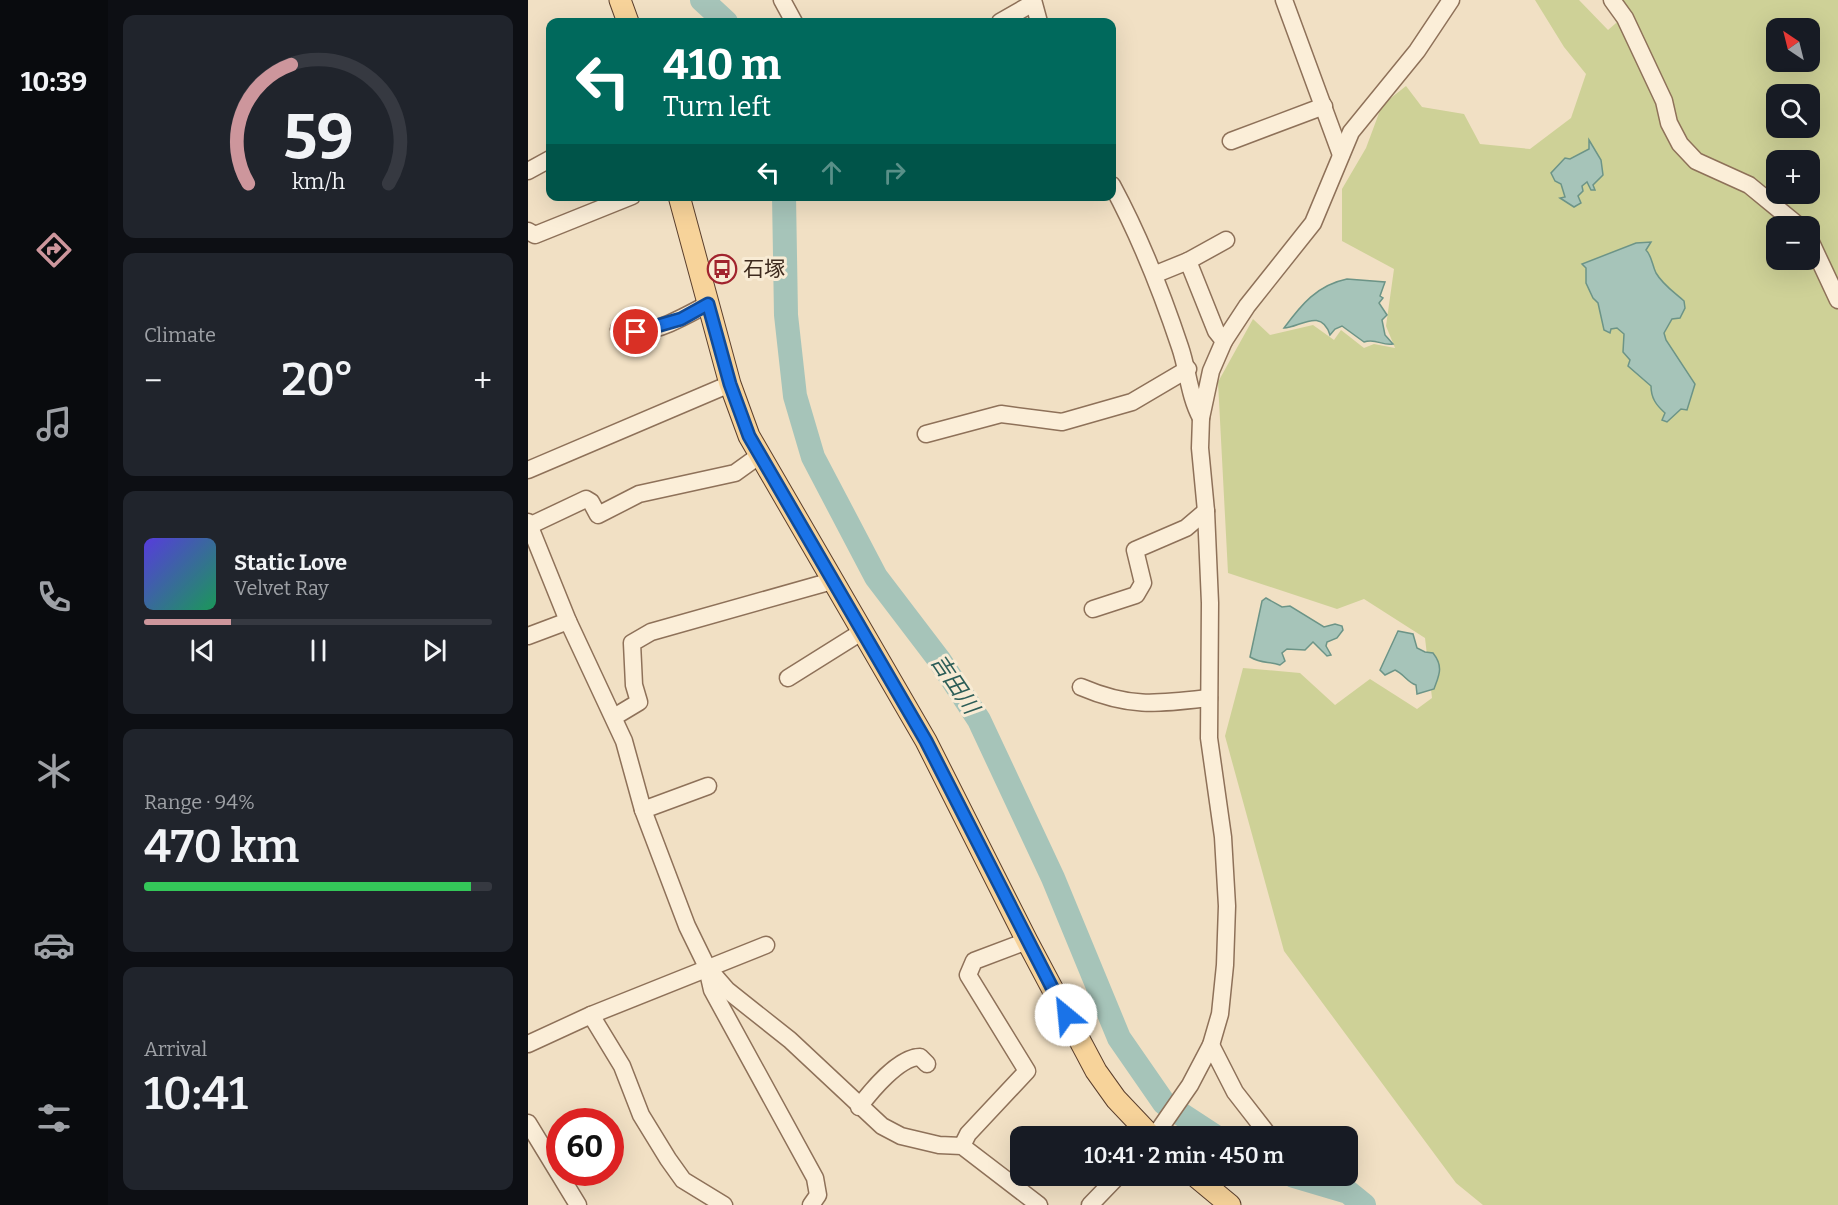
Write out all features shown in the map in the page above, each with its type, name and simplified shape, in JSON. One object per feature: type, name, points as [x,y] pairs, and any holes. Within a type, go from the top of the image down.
[{"type":"main road","points":[[620,0],[627,18]]},
{"type":"main road","points":[[680,201],[730,384],[749,436],[926,741],[1027,941],[1096,1071],[1116,1099],[1142,1126]]},
{"type":"main road","points":[[1207,1186],[1230,1205]]},
{"type":"street","points":[[782,0],[792,18]]},
{"type":"street","points":[[1284,0],[1341,155]]},
{"type":"street","points":[[1162,1126],[1190,1085],[1211,1046],[1220,1014],[1227,906],[1223,837],[1209,738],[1206,511],[1200,448],[1201,418],[1211,371],[1224,341],[1247,306],[1314,223],[1351,132],[1363,114],[1417,51],[1451,0]]},
{"type":"street","points":[[1612,0],[1625,18],[1664,101],[1669,123],[1680,144],[1696,160],[1749,185],[1787,216]]},
{"type":"street","points":[[1007,18],[1033,2],[1038,18]]},
{"type":"street","points":[[1231,141],[1324,106]]},
{"type":"street","points":[[528,171],[546,161]]},
{"type":"street","points":[[1116,193],[1156,274],[1188,369],[1194,405],[1201,418]]},
{"type":"street","points":[[528,231],[535,235],[620,201]]},
{"type":"street","points":[[1156,274],[1188,261],[1226,240]]},
{"type":"street","points":[[1188,261],[1216,331],[1224,341]]},
{"type":"street","points":[[1820,262],[1838,300]]},
{"type":"street","points":[[619,329],[636,332],[652,328],[681,319],[708,304]]},
{"type":"street","points":[[926,434],[1001,414],[1062,422],[1132,402],[1188,369]]},
{"type":"street","points":[[528,471],[730,384]]},
{"type":"street","points":[[760,455],[735,473],[639,494],[598,515],[591,502],[586,499],[529,524],[568,621],[614,717],[633,768],[643,810],[687,926],[707,967],[712,990],[814,1178],[818,1195],[812,1205]]},
{"type":"street","points":[[1093,609],[1136,595],[1143,583],[1135,550],[1186,528],[1206,511]]},
{"type":"street","points":[[614,717],[639,702],[634,685],[632,643],[641,637],[651,632],[832,581]]},
{"type":"street","points":[[528,636],[568,621]]},
{"type":"street","points":[[788,678],[863,632]]},
{"type":"street","points":[[1080,687],[1108,698],[1149,705],[1209,698]]},
{"type":"street","points":[[643,810],[708,786]]},
{"type":"street","points":[[962,1146],[968,1134],[1028,1071],[968,975],[974,961],[1027,941]]},
{"type":"street","points":[[528,1024],[532,1041],[765,945]]},
{"type":"street","points":[[707,967],[727,990],[790,1041],[882,1126],[902,1136],[939,1145],[962,1146],[1039,1205]]},
{"type":"street","points":[[591,1015],[622,1066],[641,1115],[668,1159],[683,1180],[724,1205]]},
{"type":"street","points":[[1211,1046],[1235,1092],[1261,1126]]},
{"type":"street","points":[[859,1107],[878,1084],[911,1057],[920,1057],[927,1064]]},
{"type":"street","points":[[528,1123],[578,1205]]},
{"type":"street","points":[[1090,1205],[1108,1186]]},
{"type":"green space","points":[[1535,0],[1579,0],[1608,30],[1630,11],[1622,0],[1838,0],[1838,1205],[1483,1205],[1456,1183],[1284,951],[1225,736],[1243,668],[1300,673],[1335,705],[1370,679],[1417,709],[1432,698],[1425,638],[1364,599],[1337,609],[1228,573],[1218,382],[1253,319],[1270,335],[1313,325],[1334,340],[1341,330],[1364,348],[1374,344],[1395,348],[1386,326],[1394,269],[1342,241],[1342,189],[1366,148],[1382,105],[1406,86],[1422,107],[1464,114],[1480,144],[1530,149],[1571,118],[1586,74],[1564,47]]},
{"type":"water","points":[[1589,140],[1601,160],[1603,175],[1593,185],[1595,190],[1591,190],[1587,182],[1582,186],[1583,191],[1578,196],[1581,203],[1574,207],[1560,198],[1565,197],[1561,184],[1555,181],[1551,173],[1565,158],[1570,159],[1589,149]]},
{"type":"water","points":[[1651,242],[1646,250],[1656,273],[1665,285],[1684,301],[1685,308],[1680,318],[1672,319],[1664,333],[1666,340],[1695,384],[1687,410],[1681,409],[1667,422],[1662,420],[1665,413],[1655,401],[1651,386],[1628,366],[1630,360],[1623,352],[1624,334],[1617,328],[1611,329],[1610,333],[1604,330],[1598,303],[1586,283],[1586,268],[1582,264],[1636,243]]},
{"type":"water","points":[[1347,279],[1385,282],[1380,296],[1383,298],[1379,303],[1387,315],[1382,320],[1385,335],[1393,344],[1364,342],[1342,326],[1330,335],[1321,322],[1315,320],[1284,328],[1303,304],[1318,291]]},
{"type":"water","points":[[1266,598],[1282,607],[1290,606],[1324,627],[1335,624],[1342,626],[1343,630],[1337,638],[1327,642],[1326,646],[1331,655],[1327,656],[1313,642],[1305,650],[1287,649],[1282,653],[1285,661],[1280,665],[1258,661],[1250,657],[1262,601]]},
{"type":"water","points":[[1398,631],[1413,634],[1417,648],[1433,653],[1440,671],[1434,689],[1417,694],[1416,685],[1395,670],[1385,675],[1380,670]]},
{"type":"waterway","name":"吉田川","points":[[702,0],[722,18]]},
{"type":"waterway","name":"吉田川","points":[[784,201],[786,315],[795,396],[813,457],[876,577],[940,661],[979,720],[1053,878],[1119,1038],[1164,1103],[1199,1126]]},
{"type":"waterway","name":"吉田川","points":[[1328,1186],[1348,1192],[1364,1205]]},
{"type":"place","name":"石塚","points":[[722,269]]},
{"type":"route","points":[[636,332],[681,319],[708,304],[736,404],[749,436],[926,741],[1066,1015]]}]
